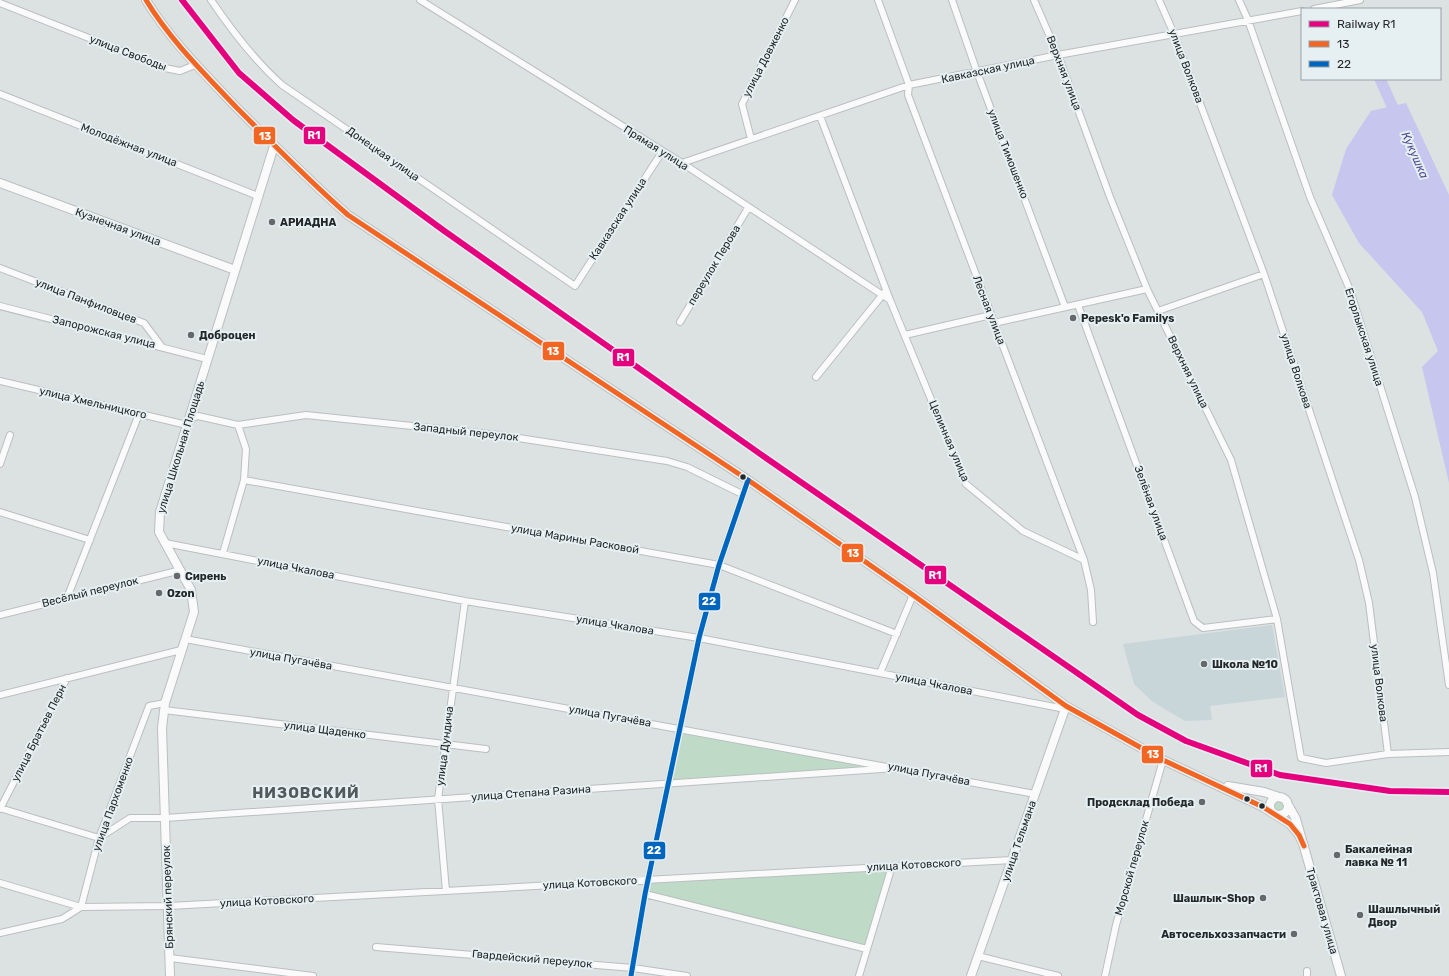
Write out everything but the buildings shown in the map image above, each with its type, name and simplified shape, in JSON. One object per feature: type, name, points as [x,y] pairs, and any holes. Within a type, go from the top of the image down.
[{"type":"main road","points":[[146,0],[157,19],[195,65],[274,146],[348,215],[748,480],[913,594],[1065,708],[1163,760],[1206,779],[1276,814],[1282,815],[1286,812],[1288,806],[1284,800],[1264,792],[1227,786],[1206,779]]},
{"type":"main road","name":"улица Школьная Площадь","points":[[166,818],[162,728],[165,706],[181,650],[194,612],[191,590],[159,532],[160,512],[274,146]]},
{"type":"main road","name":"Кузнечная улица","points":[[0,183],[235,270]]},
{"type":"main road","name":"улица Тельмана","points":[[971,976],[1065,708]]},
{"type":"main road","points":[[1276,798],[1284,800],[1296,819],[1304,846],[1295,829],[1272,810],[1271,805],[1276,798]]},
{"type":"main road","name":"Брянский переулок","points":[[166,818],[170,976]]},
{"type":"main road","name":"Трактовая улица","points":[[1304,846],[1341,976]]},
{"type":"street","name":"Донецкая улица","points":[[211,0],[231,30],[264,69],[282,85],[574,286]]},
{"type":"street","name":"Прямая улица","points":[[420,0],[662,152],[682,163],[748,208],[885,293],[890,300]]},
{"type":"street","name":"улица Довженко","points":[[751,139],[742,104],[795,0]]},
{"type":"street","name":"Лесная улица","points":[[878,0],[909,85],[908,95],[1084,560],[1091,590],[1093,622]]},
{"type":"street","name":"улица Тимошенко","points":[[952,0],[977,72],[1065,307]]},
{"type":"street","name":"Верхняя улица","points":[[1034,0],[1058,55],[1110,197],[1147,289],[1231,460],[1277,619],[1301,758],[1326,763],[1388,754]]},
{"type":"street","name":"улица Волкова","points":[[1159,0],[1174,34],[1264,274],[1359,560],[1369,603],[1388,754]]},
{"type":"street","name":"Егорлыкская улица","points":[[1239,0],[1248,20],[1310,197],[1350,290],[1414,497],[1433,573],[1449,685]]},
{"type":"street","points":[[1320,8],[1360,0]]},
{"type":"street","name":"улица Свободы","points":[[0,3],[165,68],[180,71],[195,65]]},
{"type":"street","name":"Кавказская улица","points":[[682,163],[909,85],[1058,55],[1301,11]]},
{"type":"street","name":"Молодёжная улица","points":[[0,94],[258,196]]},
{"type":"street","points":[[816,377],[885,293],[820,116]]},
{"type":"street","name":"Кавказская улица","points":[[574,286],[662,152]]},
{"type":"street","name":"переулок Перова","points":[[680,322],[748,208]]},
{"type":"street","name":"улица Панфиловцев","points":[[0,268],[144,323],[162,347]]},
{"type":"street","points":[[1158,311],[1264,274]]},
{"type":"street","points":[[994,323],[1147,289]]},
{"type":"street","name":"Целинная улица","points":[[890,300],[966,484],[1023,531],[1084,560]]},
{"type":"street","name":"Зелёная улица","points":[[1078,305],[1194,622],[1203,628],[1277,619]]},
{"type":"street","name":"Запорожская улица","points":[[0,306],[208,359]]},
{"type":"street","points":[[905,335],[991,315]]},
{"type":"street","name":"улица Хмельницкого","points":[[0,381],[187,425]]},
{"type":"street","points":[[67,598],[140,414]]},
{"type":"street","name":"Западный переулок","points":[[187,425],[194,417],[198,416],[238,425],[306,415],[499,435],[667,461],[686,467],[742,494]]},
{"type":"street","points":[[223,553],[244,480],[246,450],[238,425]]},
{"type":"street","points":[[0,464],[10,435]]},
{"type":"street","name":"улица Марины Расковой","points":[[244,480],[719,565],[897,634]]},
{"type":"street","points":[[631,976],[645,894],[699,638],[719,565],[748,480]]},
{"type":"street","points":[[0,512],[90,540]]},
{"type":"street","name":"улица Чкалова","points":[[165,543],[465,601],[699,638],[880,674],[1065,708]]},
{"type":"street","name":"Весёлый переулок","points":[[0,615],[180,570]]},
{"type":"street","points":[[880,674],[913,594]]},
{"type":"street","name":"улица Дундича","points":[[446,891],[438,799],[465,601]]},
{"type":"street","name":"улица Пугачёва","points":[[185,639],[1035,794]]},
{"type":"street","name":"улица Братьев Перн","points":[[0,695],[181,650]]},
{"type":"street","name":"улица Братьев Перн","points":[[0,808],[67,678]]},
{"type":"street","name":"улица Пархоменко","points":[[81,907],[99,838],[150,706],[165,706]]},
{"type":"street","name":"улица Щаденко","points":[[165,706],[445,745],[486,749]]},
{"type":"street","points":[[1388,754],[1449,752]]},
{"type":"street","name":"Морской переулок","points":[[1105,976],[1116,925],[1163,760]]},
{"type":"street","name":"улица Степана Разина","points":[[99,838],[130,818],[166,818],[896,768]]},
{"type":"street","points":[[0,808],[99,838]]},
{"type":"street","name":"улица Котовского","points":[[81,907],[169,906],[1012,860]]},
{"type":"street","points":[[859,976],[892,866]]},
{"type":"street","points":[[0,883],[81,907]]},
{"type":"street","name":"улица Котовского","points":[[645,894],[867,949]]},
{"type":"street","points":[[0,933],[62,919],[81,907]]},
{"type":"street","name":"Гвардейский переулок","points":[[376,947],[633,968],[687,976]]},
{"type":"street","points":[[978,956],[1058,976]]},
{"type":"street","points":[[170,958],[313,976]]},
{"type":"shaded area","name":"Школа №10","points":[[1272,625],[1285,697],[1210,706],[1212,720],[1185,721],[1153,702],[1134,684],[1123,644]]},
{"type":"green space","points":[[681,726],[896,768],[669,784]]},
{"type":"green space","points":[[1280,800],[1284,802],[1286,806],[1284,810],[1280,812],[1276,810],[1274,806],[1276,802]]},
{"type":"green space","points":[[892,866],[867,949],[645,894],[649,880]]},
{"type":"water","points":[[1406,103],[1449,195],[1449,483],[1422,367],[1438,351],[1422,312],[1359,243],[1332,195],[1346,149],[1371,111]]},
{"type":"waterway","name":"Кукушка","points":[[1380,80],[1398,119]]},
{"type":"rail line","name":"R1","points":[[182,0],[239,73],[293,120],[443,230],[766,458],[1138,715],[1186,741],[1280,775],[1390,791],[1449,792]]},
{"type":"transit line","name":"13","points":[[146,0],[166,29],[212,82],[291,162],[348,215],[748,480],[913,595],[1066,706],[1163,760],[1263,807],[1290,824],[1299,835],[1304,846]]},
{"type":"transit line","name":"22","points":[[631,976],[645,894],[699,638],[719,565],[748,480]]},
{"type":"place","name":"АРИАДНА","points":[[272,222]]},
{"type":"place","name":"Pepesk'o Familys","points":[[1073,318]]},
{"type":"place","name":"Доброцен","points":[[191,335]]},
{"type":"place","name":"Сирень","points":[[177,576]]},
{"type":"place","name":"Ozon","points":[[159,593]]},
{"type":"place","name":"Школа №10","points":[[1204,664]]},
{"type":"place","name":"Продсклад Победа","points":[[1202,802]]},
{"type":"place","name":"Бакалейная лавка № 11","points":[[1337,855]]},
{"type":"place","name":"Шашлык-Shop","points":[[1263,898]]},
{"type":"place","name":"Шашлычный Двор","points":[[1360,915]]},
{"type":"place","name":"Автосельхоззапчасти","points":[[1294,934]]},
{"type":"district","name":"НИЗОВСКИЙ","points":[[306,793]]}]
